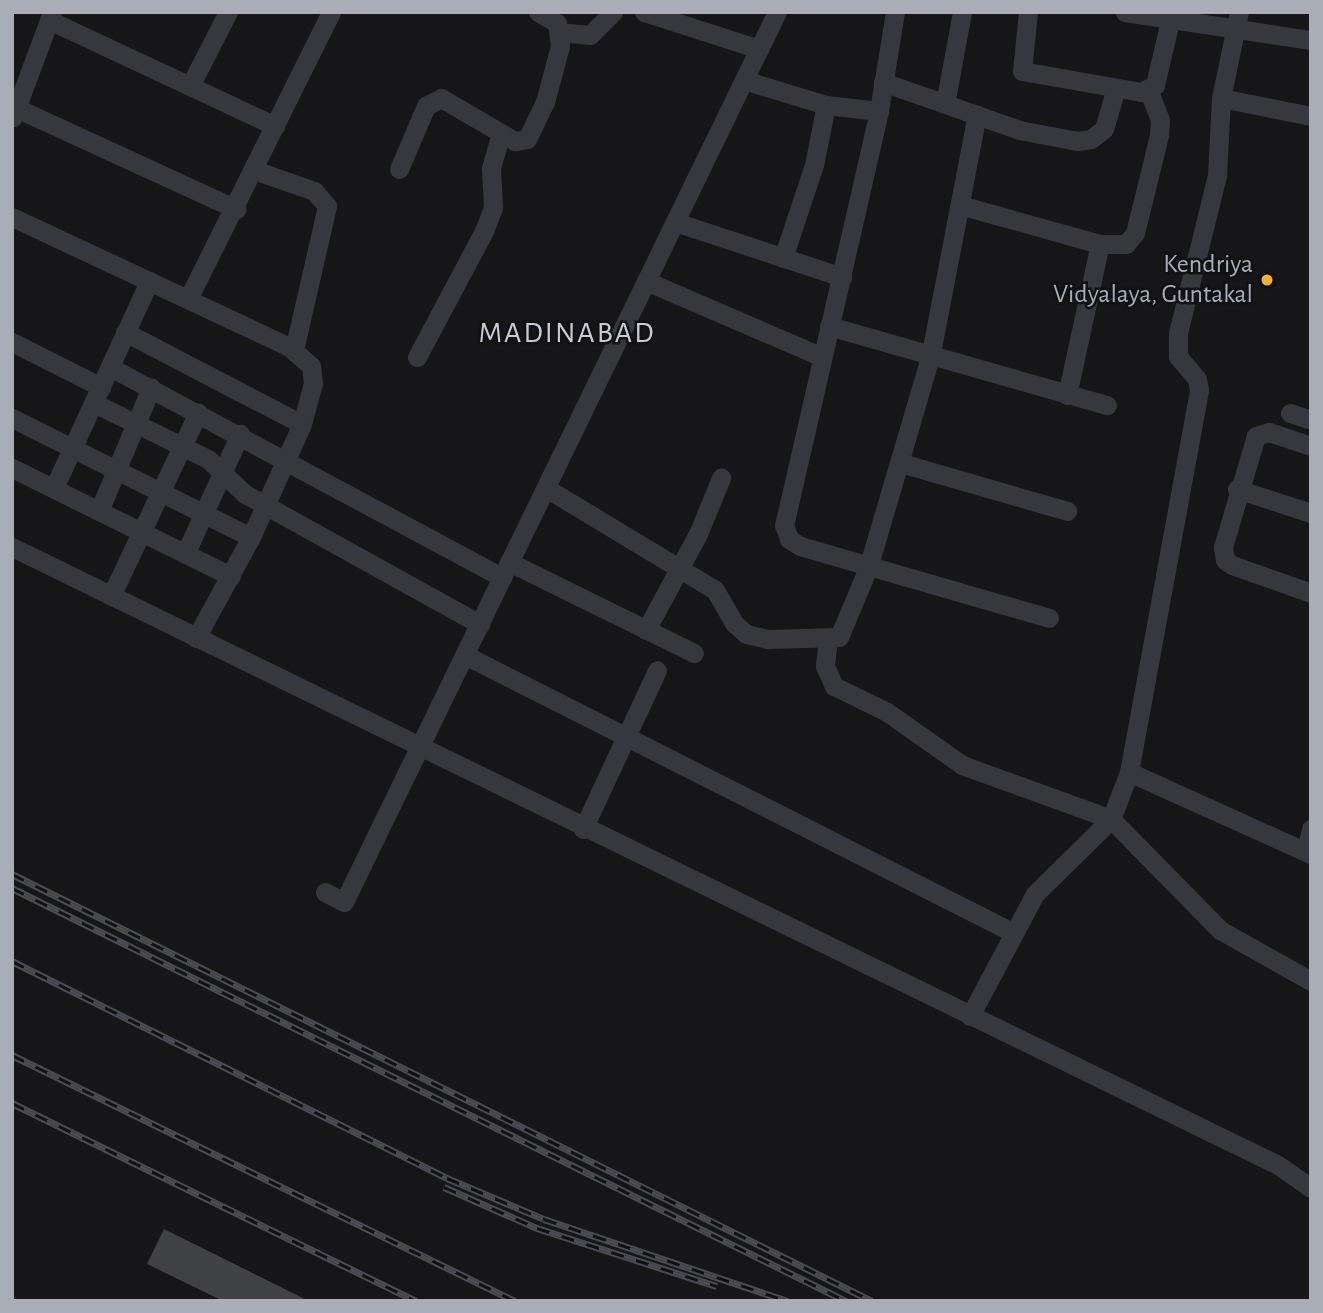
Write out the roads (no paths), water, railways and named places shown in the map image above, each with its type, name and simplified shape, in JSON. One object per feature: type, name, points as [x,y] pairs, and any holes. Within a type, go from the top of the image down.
[{"type":"street","points":[[190,86],[228,12]]},
{"type":"street","points":[[188,299],[236,209],[331,12]]},
{"type":"street","points":[[399,169],[426,106],[434,100],[451,100],[514,141],[527,139],[554,78],[559,32],[556,23],[538,12]]},
{"type":"street","points":[[559,32],[598,32],[613,12]]},
{"type":"street","points":[[644,12],[759,49]]},
{"type":"street","points":[[325,892],[344,902],[777,12]]},
{"type":"street","points":[[895,12],[879,111],[784,525],[789,539],[800,546],[868,568],[1049,618]]},
{"type":"street","points":[[945,104],[962,12]]},
{"type":"street","points":[[1028,12],[1022,71],[1116,88],[1149,91]]},
{"type":"street","points":[[1125,12],[1238,20],[1311,40]]},
{"type":"street","points":[[1149,91],[1155,85],[1171,14]]},
{"type":"street","points":[[236,209],[14,110],[50,16],[275,126]]},
{"type":"street","points":[[970,1016],[1012,932],[1053,873],[1111,819],[1129,772],[1199,390],[1177,348],[1217,175],[1221,98],[1238,20]]},
{"type":"street","points":[[744,80],[826,105],[879,111]]},
{"type":"street","points":[[883,82],[1019,130],[1084,140],[1104,129],[1116,88]]},
{"type":"street","points":[[960,205],[1100,244],[1126,244],[1135,233],[1159,135],[1160,120],[1149,91]]},
{"type":"street","points":[[1221,98],[1311,116]]},
{"type":"street","points":[[783,258],[814,165],[826,105]]},
{"type":"street","points":[[546,488],[715,590],[735,624],[746,634],[828,640],[845,628],[868,568],[930,358],[977,114]]},
{"type":"street","points":[[417,357],[484,231],[493,206],[491,168],[501,133]]},
{"type":"street","points":[[254,170],[314,191],[327,206],[294,350]]},
{"type":"street","points":[[12,217],[294,350],[311,366],[313,383],[302,424],[232,576],[196,638]]},
{"type":"street","points":[[675,222],[842,277]]},
{"type":"street","points":[[1067,395],[1100,244]]},
{"type":"street","points":[[54,488],[149,281]]},
{"type":"street","points":[[646,281],[821,356]]},
{"type":"street","points":[[829,326],[930,358],[1107,405]]},
{"type":"street","points":[[125,332],[302,424]]},
{"type":"street","points":[[12,342],[136,422],[183,446],[223,472],[245,494],[480,624]]},
{"type":"street","points":[[110,367],[240,434],[285,461],[506,570],[694,653]]},
{"type":"street","points":[[99,510],[150,388]]},
{"type":"street","points":[[111,596],[198,413]]},
{"type":"street","points":[[1290,413],[1311,420]]},
{"type":"street","points":[[12,418],[251,537]]},
{"type":"street","points":[[1311,446],[1261,432],[1237,489],[1225,534],[1225,560],[1311,593]]},
{"type":"street","points":[[186,552],[240,434]]},
{"type":"street","points":[[901,463],[1067,511]]},
{"type":"street","points":[[12,468],[232,576]]},
{"type":"street","points":[[646,630],[680,569],[721,478]]},
{"type":"street","points":[[1237,489],[1311,513]]},
{"type":"street","points":[[12,547],[418,749],[1278,1165],[1311,1188]]},
{"type":"street","points":[[828,640],[827,679],[887,712],[939,752],[989,777],[1111,819],[1220,930],[1311,981]]},
{"type":"street","points":[[465,655],[1012,932]]},
{"type":"street","points":[[583,829],[657,670]]},
{"type":"street","points":[[1129,772],[1308,853],[1311,830]]},
{"type":"railway","points":[[12,874],[872,1301]]},
{"type":"railway","points":[[12,888],[846,1301]]},
{"type":"railway","points":[[12,961],[447,1178],[544,1219],[788,1301]]},
{"type":"railway","points":[[12,1055],[515,1301]]},
{"type":"railway","points":[[12,1103],[416,1301]]},
{"type":"railway","points":[[444,1187],[537,1228],[717,1286]]},
{"type":"place","name":"Kendriya Vidyalaya, Guntakal","points":[[1267,280]]},
{"type":"district","name":"MADINABAD","points":[[567,333]]}]
